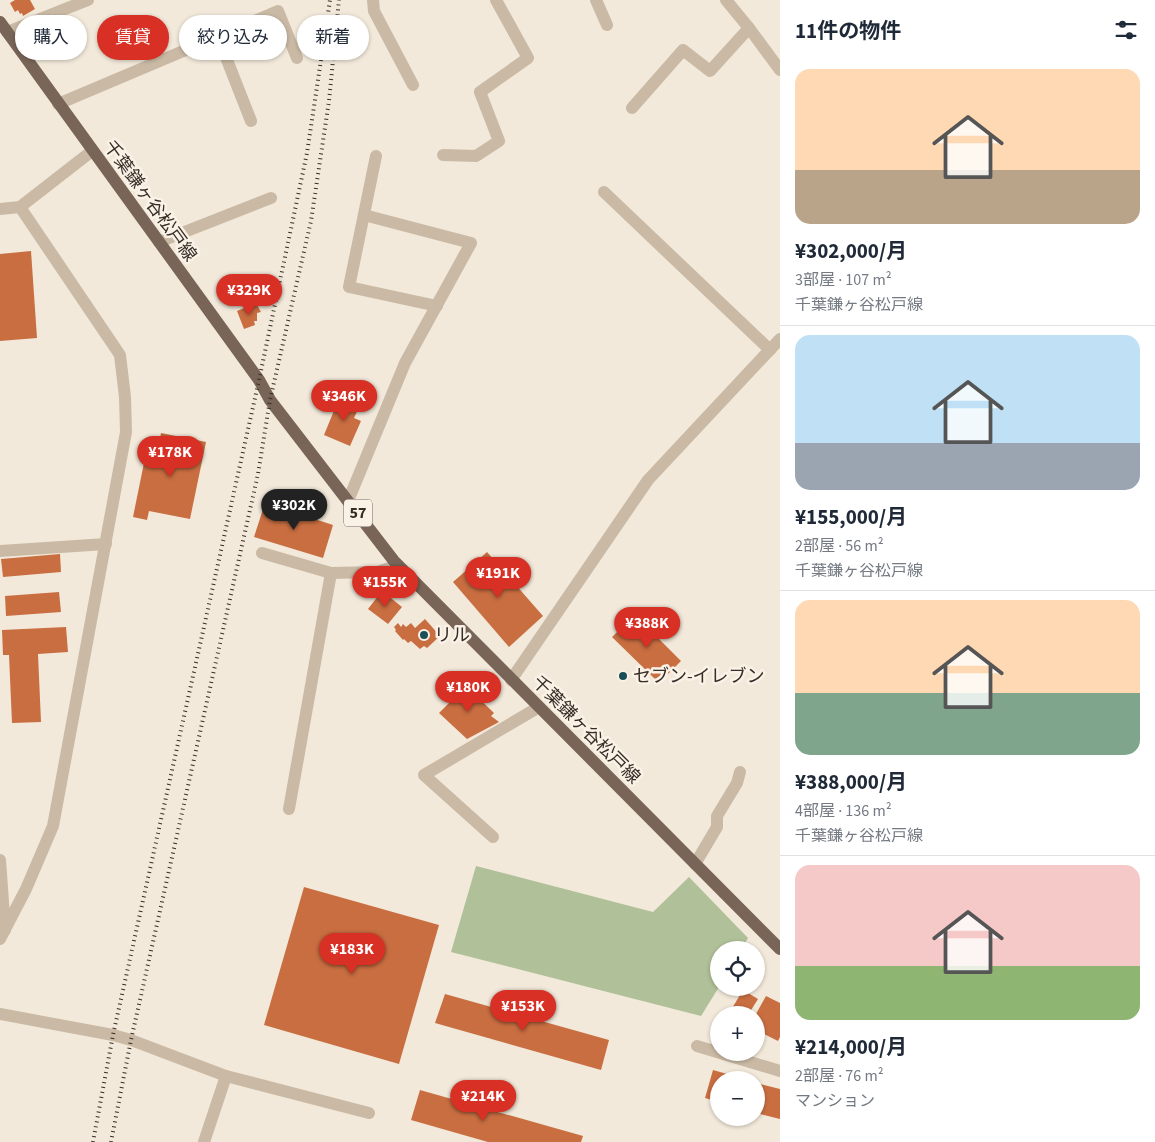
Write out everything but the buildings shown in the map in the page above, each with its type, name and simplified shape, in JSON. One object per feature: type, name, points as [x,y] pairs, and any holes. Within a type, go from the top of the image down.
[{"type":"main road","name":"千葉鎌ヶ谷松戸線","points":[[4,27],[92,151],[254,372],[270,400],[398,565],[780,949]]},
{"type":"street","points":[[4,27],[88,0]]},
{"type":"street","points":[[373,0],[374,11],[413,84]]},
{"type":"street","points":[[442,154],[476,156],[499,141],[480,92],[528,58],[496,0]]},
{"type":"street","points":[[596,0],[607,24]]},
{"type":"street","points":[[726,0],[780,70]]},
{"type":"street","points":[[269,15],[278,11],[280,15]]},
{"type":"street","points":[[632,108],[683,50],[710,71],[749,28]]},
{"type":"street","points":[[287,33],[297,58]]},
{"type":"street","points":[[58,104],[179,53]]},
{"type":"street","points":[[227,60],[251,121]]},
{"type":"street","points":[[392,75],[404,68]]},
{"type":"street","points":[[0,209],[20,207],[92,151]]},
{"type":"street","points":[[376,156],[349,287],[437,306]]},
{"type":"street","points":[[604,192],[770,350]]},
{"type":"street","points":[[158,242],[271,198]]},
{"type":"street","points":[[2,934],[26,889],[53,826],[126,432],[125,397],[120,355],[20,207]]},
{"type":"street","points":[[348,501],[405,363],[470,243],[364,215]]},
{"type":"street","points":[[512,680],[648,480],[780,339]]},
{"type":"street","points":[[0,551],[106,544]]},
{"type":"street","points":[[262,553],[331,573],[378,572],[398,565]]},
{"type":"street","points":[[289,809],[331,573]]},
{"type":"street","points":[[493,837],[424,775],[540,707]]},
{"type":"street","points":[[695,864],[717,827],[717,816],[737,783],[740,772]]},
{"type":"street","points":[[0,860],[2,934]]},
{"type":"street","points":[[0,1014],[113,1035],[226,1076],[369,1113]]},
{"type":"street","points":[[697,1046],[780,1071]]},
{"type":"street","points":[[204,1142],[226,1076]]},
{"type":"green space","points":[[476,866],[653,912],[689,877],[748,938],[746,941],[710,941],[710,996],[713,996],[701,1016],[451,952]]},
{"type":"railway","points":[[93,1142],[113,1035],[259,380],[307,153],[330,0]]},
{"type":"railway","points":[[111,1142],[131,1040],[258,474],[270,400],[311,221],[329,101],[339,0]]},
{"type":"place","name":"リル","points":[[424,635]]},
{"type":"place","name":"セブン-イレブン","points":[[623,676]]}]
